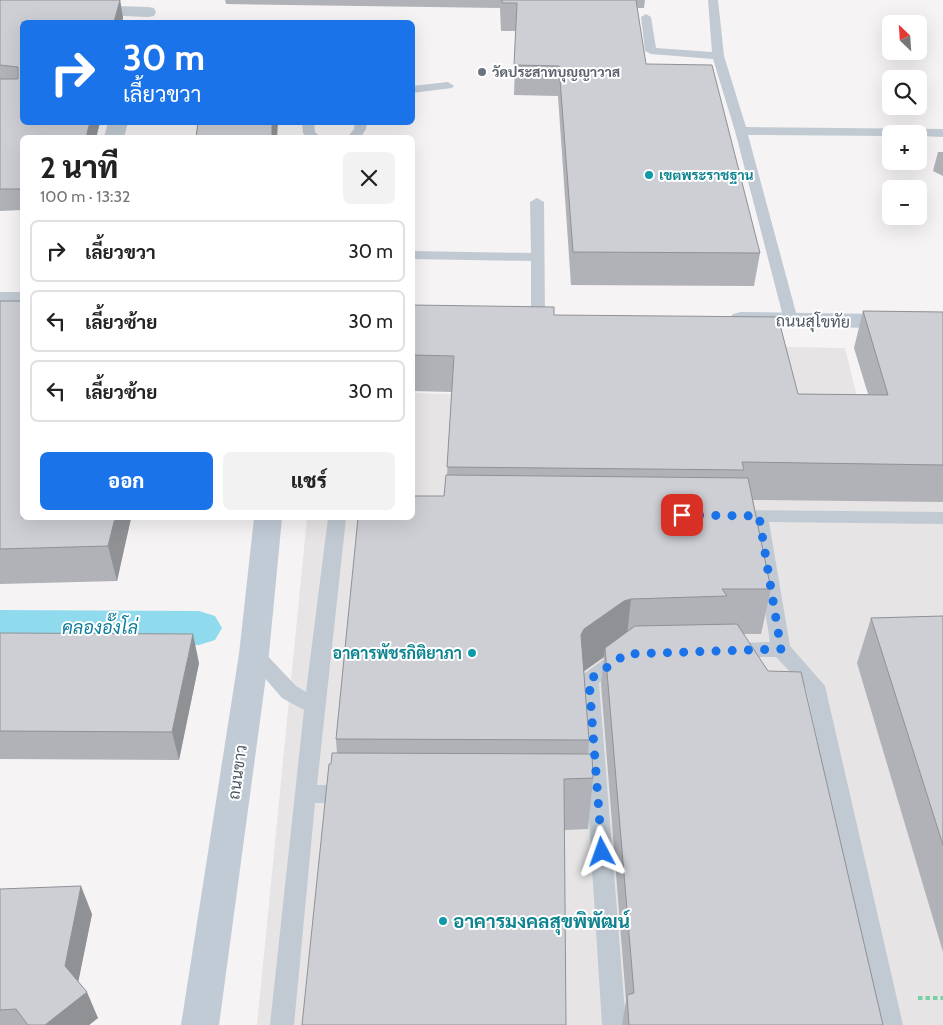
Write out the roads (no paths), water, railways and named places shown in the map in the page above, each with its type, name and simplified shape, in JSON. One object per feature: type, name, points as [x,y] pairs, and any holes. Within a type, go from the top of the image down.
[{"type":"street","points":[[69,10],[149,12]]},
{"type":"street","points":[[0,299],[20,299]]},
{"type":"street","name":"ถนนสุโขทัย","points":[[723,319],[943,322]]},
{"type":"street","name":"ถนนขาว","points":[[200,1025],[254,654],[268,520]]},
{"type":"lane","points":[[713,0],[718,56],[741,130],[791,320]]},
{"type":"lane","points":[[646,17],[651,56],[718,56]]},
{"type":"lane","points":[[415,90],[448,86]]},
{"type":"lane","points":[[741,130],[943,132]]},
{"type":"lane","points":[[537,202],[538,315]]},
{"type":"lane","points":[[415,255],[538,257]]},
{"type":"lane","points":[[719,516],[943,518]]},
{"type":"lane","points":[[759,516],[781,649],[815,686],[891,1025]]},
{"type":"lane","points":[[282,1025],[304,794],[337,520]]},
{"type":"lane","points":[[713,651],[781,649]]},
{"type":"lane","points":[[614,1025],[589,680],[626,654],[636,653]]},
{"type":"lane","points":[[254,654],[289,692],[314,706]]},
{"type":"lane","points":[[304,794],[364,794]]},
{"type":"lane","points":[[543,794],[598,795]]},
{"type":"waterway","name":"คลองอั๊งโล่","points":[[0,627],[199,628]]},
{"type":"place","name":"วัดประสาทบุญญาวาส","points":[[482,72]]},
{"type":"place","name":"เขตพระราชฐาน","points":[[649,175]]},
{"type":"place","name":"อาคารพัชรกิติยาภา","points":[[472,653]]},
{"type":"place","name":"อาคารมงคลสุขพิพัฒน์","points":[[443,921]]}]
